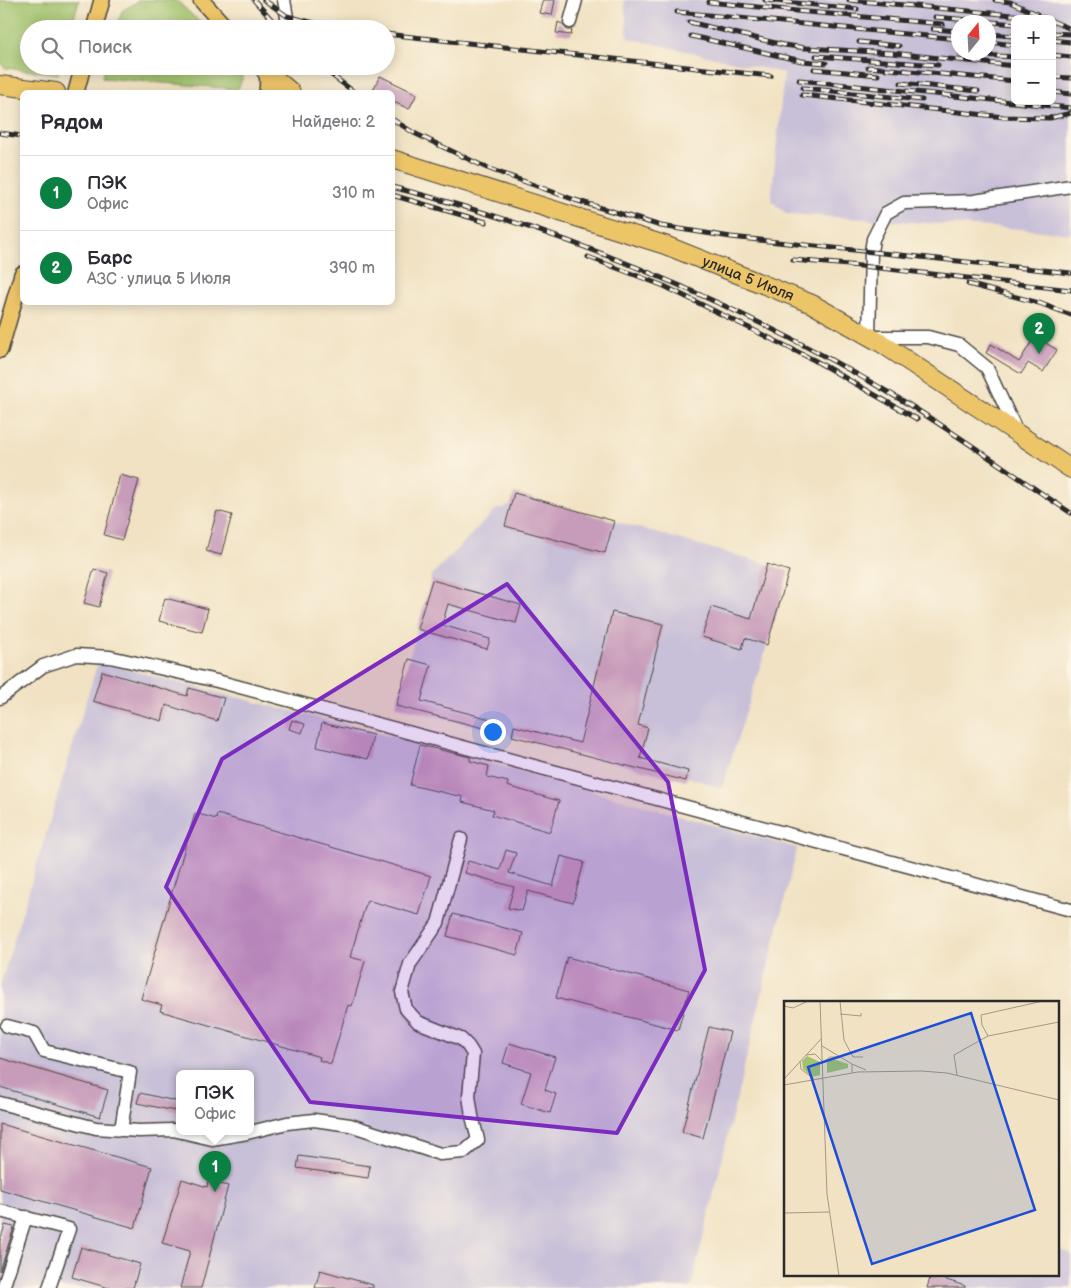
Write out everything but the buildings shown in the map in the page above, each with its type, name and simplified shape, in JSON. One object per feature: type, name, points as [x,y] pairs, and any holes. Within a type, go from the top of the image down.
[{"type":"highway","points":[[0,71],[9,86],[40,90]]},
{"type":"highway","points":[[272,75],[289,90]]},
{"type":"highway","name":"улица 5 Июля","points":[[395,160],[665,245],[812,304],[869,337],[1071,469]]},
{"type":"main road","points":[[97,20],[104,1]]},
{"type":"main road","points":[[201,2],[218,20]]},
{"type":"main road","points":[[77,90],[81,75]]},
{"type":"main road","points":[[266,75],[267,90]]},
{"type":"main road","points":[[0,350],[20,281]]},
{"type":"street","points":[[284,0],[287,20]]},
{"type":"street","points":[[570,22],[576,0]]},
{"type":"street","points":[[1019,434],[987,368],[959,345],[928,337],[869,337],[873,239],[886,213],[904,203],[974,201],[1071,186]]},
{"type":"street","points":[[0,698],[42,666],[76,655],[110,657],[218,681],[1071,910]]},
{"type":"street","points":[[254,1131],[287,1123],[314,1120],[350,1125],[440,1154],[464,1152],[478,1140],[469,1096],[473,1054],[461,1039],[418,1022],[406,1009],[402,992],[410,964],[438,923],[461,839]]},
{"type":"street","points":[[7,1026],[34,1033],[44,1051],[130,1072],[121,1130]]},
{"type":"street","points":[[0,1103],[96,1128],[176,1131]]},
{"type":"street","points":[[194,1135],[212,1139],[236,1135]]},
{"type":"street","points":[[0,1211],[69,1229],[50,1288]]},
{"type":"street","points":[[3,1288],[26,1218]]},
{"type":"highlighted area","points":[[507,584],[668,782],[705,970],[617,1133],[310,1102],[166,887],[222,759]]},
{"type":"shaded area","points":[[624,0],[1071,0],[1071,234],[1022,229],[787,214],[771,201],[784,73],[628,38]]},
{"type":"shaded area","points":[[514,493],[767,564],[767,645],[722,788],[687,777],[686,781],[396,706],[431,580],[430,577],[495,510],[511,505]]},
{"type":"shaded area","points":[[98,662],[421,744],[797,848],[691,1288],[0,1288],[0,986]]},
{"type":"shaded area","points":[[1058,1249],[1071,1253],[1071,1288],[927,1288],[930,1276],[1058,1276]]},
{"type":"green space","points":[[0,0],[79,0],[73,20],[20,20],[20,70],[6,68],[0,63]]},
{"type":"green space","points":[[140,0],[176,0],[197,20],[119,20],[122,11]]},
{"type":"green space","points":[[103,75],[242,75],[238,89],[102,78]]},
{"type":"railway","points":[[254,0],[272,20]]},
{"type":"railway","points":[[264,0],[287,16],[302,20]]},
{"type":"railway","points":[[765,0],[857,9]]},
{"type":"railway","points":[[849,0],[1013,15]]},
{"type":"railway","points":[[995,0],[1010,2],[1037,14]]},
{"type":"railway","points":[[709,2],[943,24]]},
{"type":"railway","points":[[677,12],[951,38]]},
{"type":"railway","points":[[935,17],[1011,24]]},
{"type":"railway","points":[[689,22],[784,45],[806,48],[892,53],[1011,66]]},
{"type":"railway","points":[[1056,23],[1071,29]]},
{"type":"railway","points":[[933,29],[951,30]]},
{"type":"railway","points":[[1056,33],[1071,34]]},
{"type":"railway","points":[[395,35],[771,76]]},
{"type":"railway","points":[[996,35],[1011,36]]},
{"type":"railway","points":[[691,36],[802,61],[826,63]]},
{"type":"railway","points":[[1056,40],[1071,42]]},
{"type":"railway","points":[[859,42],[899,46]]},
{"type":"railway","points":[[996,43],[1011,45]]},
{"type":"railway","points":[[1056,55],[1071,57]]},
{"type":"railway","points":[[816,56],[938,65]]},
{"type":"railway","points":[[996,56],[1011,57]]},
{"type":"railway","points":[[868,67],[1011,81]]},
{"type":"railway","points":[[814,69],[878,75]]},
{"type":"railway","points":[[332,75],[351,90]]},
{"type":"railway","points":[[1056,77],[1071,78]]},
{"type":"railway","points":[[799,80],[1071,108]]},
{"type":"railway","points":[[901,83],[978,91]]},
{"type":"railway","points":[[803,88],[922,100]]},
{"type":"railway","points":[[1056,92],[1071,94]]},
{"type":"railway","points":[[802,95],[1004,117],[1050,118],[1071,113]]},
{"type":"railway","points":[[395,121],[414,133],[487,168],[575,200],[661,226],[731,237],[1071,273]]},
{"type":"railway","points":[[0,133],[20,136]]},
{"type":"railway","points":[[395,188],[459,205],[591,249],[719,303],[843,366],[903,401],[1071,513]]},
{"type":"railway","points":[[395,196],[486,222]]},
{"type":"railway","points":[[588,257],[664,286],[814,360],[917,419]]},
{"type":"railway","points":[[793,260],[1071,290]]},
{"type":"railway","points":[[968,284],[1039,303],[1071,315]]},
{"type":"place","name":"Барс","points":[[1039,354]]},
{"type":"place","name":"ПЭК","points":[[215,1192]]}]
